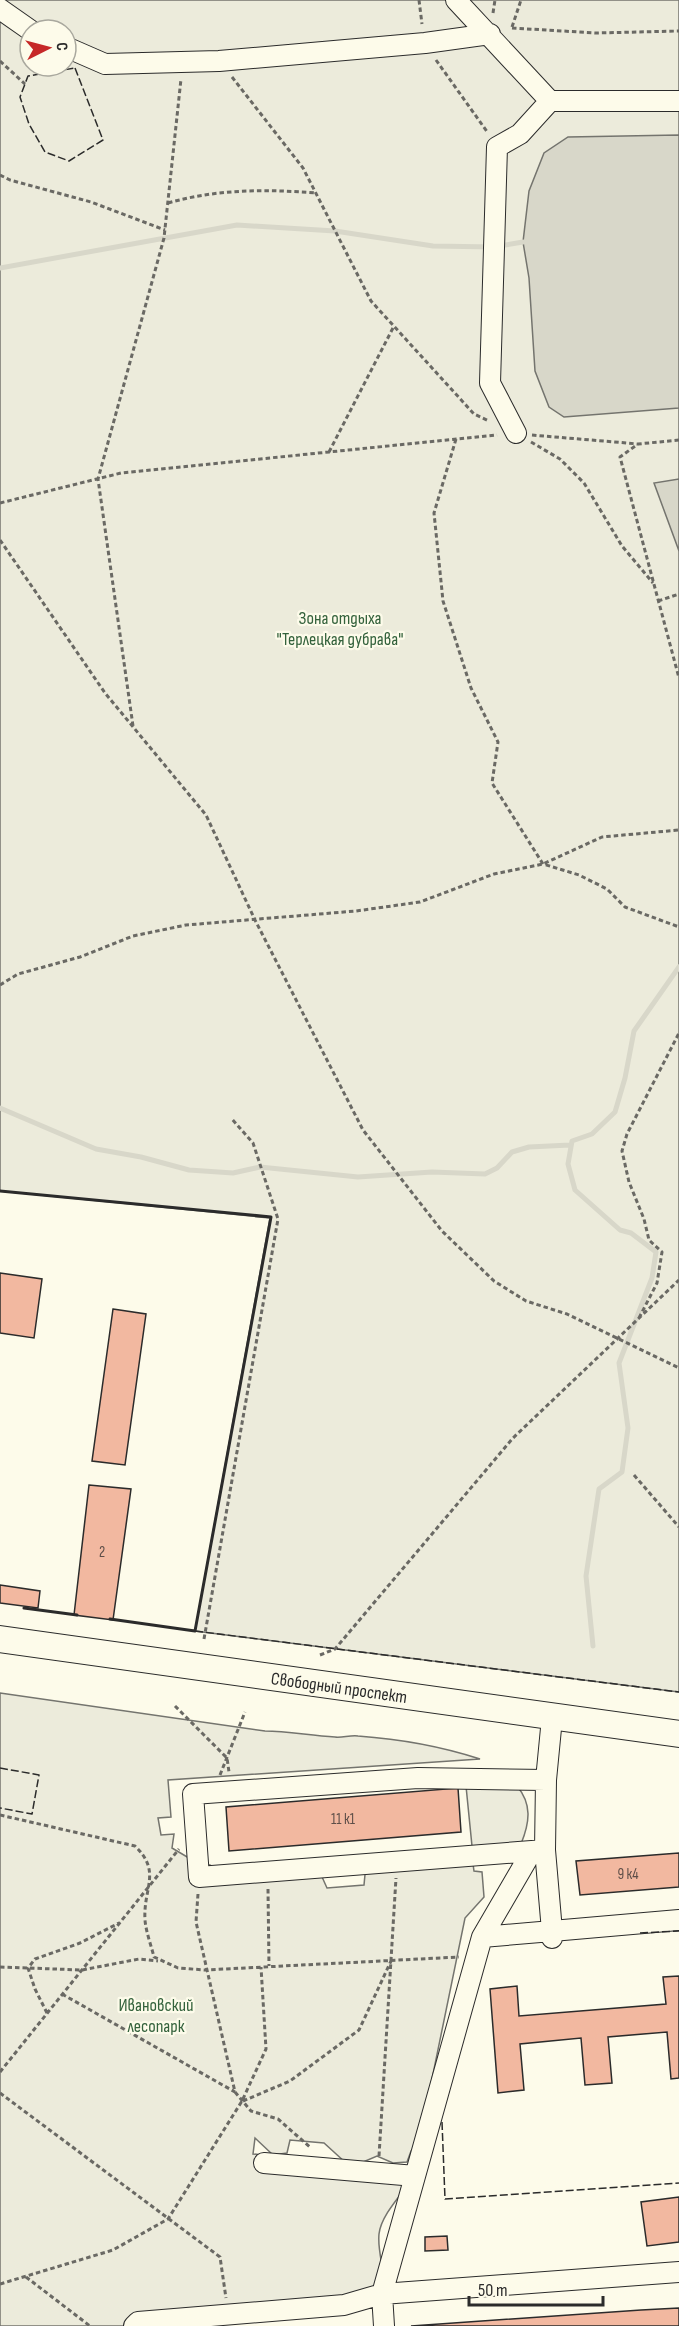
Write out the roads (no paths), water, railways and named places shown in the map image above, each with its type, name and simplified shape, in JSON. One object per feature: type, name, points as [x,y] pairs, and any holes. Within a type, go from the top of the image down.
[{"type":"main road","name":"Свободный проспект","points":[[0,1639],[679,1734]]},
{"type":"street","points":[[456,0],[550,101]]},
{"type":"street","points":[[0,9],[18,22]]},
{"type":"street","points":[[78,52],[105,64],[219,61],[425,43],[490,34]]},
{"type":"street","points":[[516,433],[489,383],[497,147],[520,134],[550,101],[679,101]]},
{"type":"street","points":[[552,1718],[538,1851],[552,1935]]},
{"type":"street","points":[[538,1851],[199,1877],[193,1794],[418,1778],[546,1780]]},
{"type":"street","points":[[384,2326],[382,2294],[415,2176],[436,2117],[482,1937],[538,1851]]},
{"type":"street","points":[[482,1937],[552,1935],[679,1920]]},
{"type":"street","points":[[264,2163],[415,2176]]},
{"type":"street","points":[[134,2326],[138,2322],[344,2306],[382,2294],[679,2272]]},
{"type":"waterway","points":[[0,268],[237,225],[335,231],[433,246],[494,247],[523,242]]},
{"type":"waterway","points":[[593,1646],[586,1576],[599,1489],[622,1472],[628,1428],[619,1363],[652,1278],[656,1252],[631,1233],[620,1230],[575,1190],[568,1164],[572,1141],[592,1134],[615,1112],[625,1078],[634,1031],[679,967]]},
{"type":"waterway","points":[[0,1108],[96,1149],[141,1157],[189,1170],[233,1173],[260,1167],[358,1177],[432,1172],[485,1174],[497,1168],[512,1152],[529,1147],[570,1145]]},
{"type":"park label","name":"Зона отдыха \"Терлецкая дубрава\"","points":[[340,628]]},
{"type":"park label","name":"Ивановский лесопарк","points":[[156,2015]]}]
